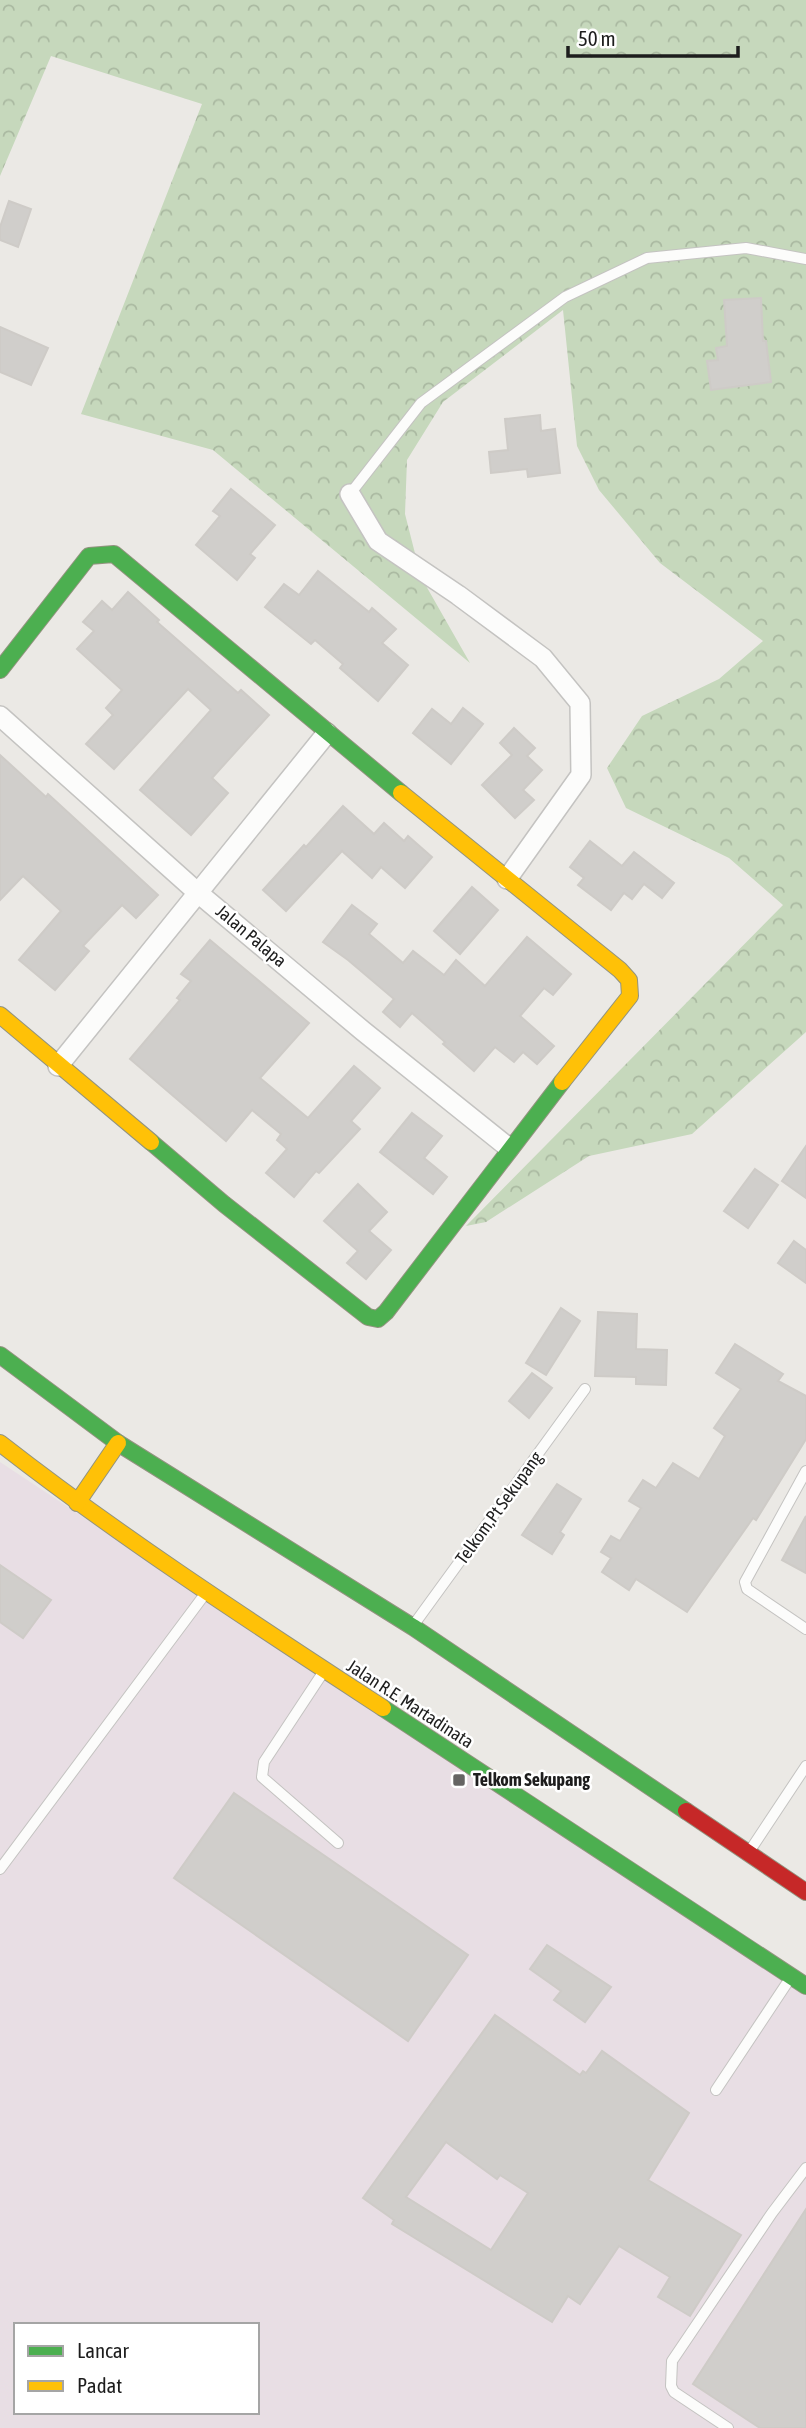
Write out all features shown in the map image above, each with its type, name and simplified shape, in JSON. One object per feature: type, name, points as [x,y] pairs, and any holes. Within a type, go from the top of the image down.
[{"type":"main road","points":[[0,670],[89,556],[114,554],[327,733],[620,970],[629,980],[630,996],[509,1148],[386,1312],[378,1318],[368,1317],[224,1204],[0,1015]]},
{"type":"main road","points":[[0,1355],[118,1443],[413,1627],[806,1892]]},
{"type":"main road","name":"Jalan R.E. Martadinata","points":[[0,1443],[77,1503],[206,1592],[806,1986]]},
{"type":"main road","points":[[77,1503],[118,1443]]},
{"type":"street","points":[[350,494],[378,541],[458,595],[542,658],[580,703],[581,775],[507,879]]},
{"type":"street","name":"Jalan Palapa","points":[[0,716],[197,891],[363,1031],[509,1148]]},
{"type":"street","points":[[58,1066],[327,733]]},
{"type":"lane","points":[[350,494],[421,403],[565,297],[648,258],[746,248],[806,259]]},
{"type":"lane","name":"Telkom,Pt Sekupang","points":[[413,1627],[585,1389]]},
{"type":"lane","points":[[806,1471],[745,1583],[747,1589],[806,1629]]},
{"type":"lane","points":[[0,1869],[206,1592]]},
{"type":"lane","points":[[324,1671],[264,1762],[262,1777],[338,1843]]},
{"type":"lane","points":[[749,1853],[806,1766]]},
{"type":"lane","points":[[716,2090],[791,1976]]},
{"type":"lane","points":[[728,2428],[674,2392],[671,2386],[672,2361],[772,2213],[806,2168]]},
{"type":"shaded area","points":[[0,1462],[806,1995],[806,2428],[0,2428]]},
{"type":"green space","points":[[0,0],[806,0],[806,1032],[692,1134],[589,1156],[486,1222],[466,1226],[783,905],[729,858],[626,808],[607,768],[642,716],[719,679],[763,641],[660,563],[599,490],[577,446],[563,310],[443,402],[407,460],[405,514],[421,577],[470,663],[213,450],[81,414],[202,104],[51,56],[0,176]]},
{"type":"building","points":[[9,201],[31,209],[18,247],[0,240],[0,227]]},
{"type":"building","points":[[761,298],[763,341],[766,341],[771,382],[711,390],[707,361],[718,360],[716,348],[727,346],[724,300]]},
{"type":"building","points":[[0,327],[48,348],[31,385],[0,372]]},
{"type":"building","points":[[540,415],[541,431],[555,429],[560,473],[528,477],[527,469],[491,473],[489,452],[508,450],[505,419]]},
{"type":"building","points":[[231,489],[275,525],[250,554],[255,558],[237,580],[196,545],[220,516],[213,511]]},
{"type":"building","points":[[318,571],[369,612],[372,608],[396,629],[382,643],[408,665],[378,701],[340,668],[343,664],[315,640],[311,644],[265,607],[284,584],[299,595]]},
{"type":"building","points":[[128,592],[159,620],[157,622],[238,693],[241,690],[269,715],[212,778],[228,793],[191,835],[140,790],[211,710],[188,689],[114,769],[86,744],[113,715],[106,708],[122,690],[77,649],[94,631],[83,622],[102,601],[112,610]]},
{"type":"building","points":[[463,708],[483,724],[451,764],[413,733],[432,709],[451,724]]},
{"type":"building","points":[[514,728],[535,748],[527,756],[542,770],[523,790],[534,800],[515,818],[482,785],[512,755],[500,743]]},
{"type":"building","points":[[0,755],[46,797],[48,794],[158,895],[136,918],[122,905],[83,946],[89,951],[55,990],[19,960],[61,911],[23,876],[0,900]]},
{"type":"building","points":[[343,806],[374,834],[384,823],[404,841],[408,836],[432,857],[405,888],[381,867],[372,878],[342,851],[286,911],[263,890]]},
{"type":"building","points":[[590,841],[622,866],[634,852],[674,883],[662,898],[644,884],[632,899],[624,893],[611,910],[578,885],[584,878],[570,867]]},
{"type":"building","points":[[472,887],[498,910],[460,954],[434,931]]},
{"type":"building","points":[[352,905],[377,924],[369,934],[403,963],[413,951],[444,975],[456,960],[485,986],[527,937],[571,974],[553,995],[544,988],[520,1016],[554,1046],[537,1064],[523,1052],[514,1062],[495,1047],[474,1071],[412,1013],[400,1027],[383,1012],[394,999],[323,942]]},
{"type":"building","points":[[210,940],[309,1023],[260,1078],[308,1118],[354,1066],[380,1088],[351,1121],[360,1129],[319,1173],[316,1171],[294,1197],[266,1173],[287,1149],[277,1140],[281,1134],[252,1110],[226,1141],[130,1059],[180,1000],[177,998],[191,981],[181,974]]},
{"type":"building","points":[[412,1113],[442,1136],[424,1158],[447,1177],[433,1194],[380,1152]]},
{"type":"building","points":[[806,1146],[806,1198],[782,1181]]},
{"type":"building","points":[[755,1169],[778,1185],[748,1228],[724,1211]]},
{"type":"building","points":[[358,1184],[387,1212],[369,1231],[391,1250],[366,1279],[347,1263],[358,1251],[324,1221]]},
{"type":"building","points":[[794,1241],[806,1250],[806,1283],[778,1263]]},
{"type":"building","points":[[561,1308],[580,1321],[546,1375],[526,1363]]},
{"type":"building","points":[[598,1312],[637,1314],[636,1349],[667,1350],[666,1385],[636,1384],[636,1377],[595,1376]]},
{"type":"building","points":[[735,1344],[783,1374],[778,1381],[806,1396],[806,1439],[756,1520],[753,1518],[687,1612],[636,1579],[629,1590],[602,1572],[611,1558],[601,1552],[611,1536],[620,1541],[641,1508],[629,1501],[643,1480],[656,1488],[673,1463],[699,1479],[725,1436],[714,1428],[741,1389],[716,1373]]},
{"type":"building","points":[[532,1373],[552,1388],[529,1418],[509,1401]]},
{"type":"building","points":[[557,1484],[581,1499],[560,1532],[564,1535],[552,1554],[522,1535]]},
{"type":"building","points":[[806,1516],[806,1573],[782,1560]]},
{"type":"building","points":[[0,1565],[51,1600],[23,1638],[0,1622]]},
{"type":"building","points":[[234,1793],[468,1955],[408,2041],[174,1878]]},
{"type":"building","points":[[547,1945],[611,1987],[585,2022],[554,2000],[561,1991],[530,1969]]},
{"type":"building","points":[[495,2015],[580,2075],[583,2071],[586,2073],[602,2051],[689,2113],[648,2180],[741,2235],[690,2316],[658,2297],[670,2277],[619,2246],[580,2304],[568,2296],[552,2322],[392,2224],[394,2220],[363,2198]],"holes":[[[446,2142],[497,2179],[500,2175],[528,2193],[491,2250],[406,2197]]]},
{"type":"building","points":[[806,2209],[806,2428],[760,2428],[693,2384]]},
{"type":"traffic: fast","points":[[0,670],[89,556],[114,554],[401,793]]},
{"type":"traffic: fast","points":[[151,1142],[224,1204],[368,1317],[378,1319],[562,1082]]},
{"type":"traffic: fast","points":[[0,1355],[118,1443],[413,1627],[686,1811]]},
{"type":"traffic: fast","points":[[383,1708],[806,1986]]},
{"type":"traffic: slow","points":[[401,793],[629,980],[630,996],[562,1082]]},
{"type":"traffic: slow","points":[[0,1015],[151,1142]]},
{"type":"traffic: slow","points":[[0,1443],[141,1547],[383,1708]]},
{"type":"traffic: slow","points":[[77,1503],[118,1443]]},
{"type":"traffic: jam","points":[[686,1811],[806,1892]]},
{"type":"place","name":"Telkom Sekupang","points":[[459,1780]]}]
